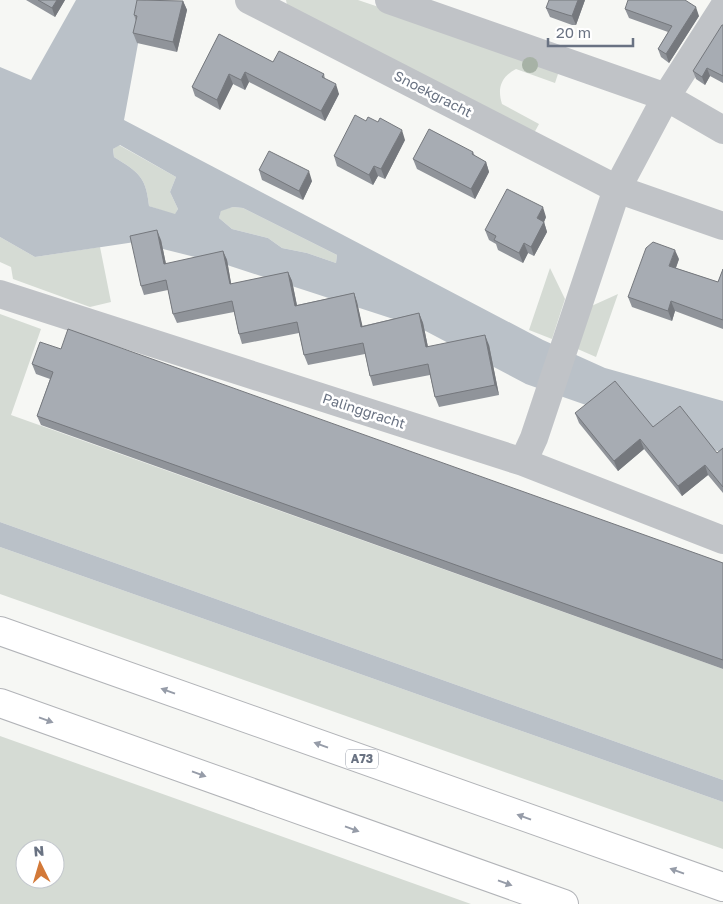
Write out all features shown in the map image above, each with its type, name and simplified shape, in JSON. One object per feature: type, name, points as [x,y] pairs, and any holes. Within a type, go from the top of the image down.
[{"type":"highway","name":"A73","points":[[0,631],[723,888]]},
{"type":"highway","points":[[0,703],[564,904]]},
{"type":"street","name":"Snoekgracht","points":[[249,0],[617,189],[723,226]]},
{"type":"street","points":[[389,0],[666,97],[723,130]]},
{"type":"street","points":[[523,462],[534,438],[617,189],[666,97],[723,8]]},
{"type":"street","name":"Palinggracht","points":[[0,294],[523,462],[723,540]]},
{"type":"shaded area","points":[[76,0],[146,0],[124,120],[543,340],[605,368],[723,401],[723,453],[526,384],[418,327],[227,265],[135,242],[35,257],[0,237],[0,67],[31,80]],"holes":[[[120,145],[176,177],[170,192],[178,209],[175,214],[149,206],[143,181],[135,171],[114,157],[113,149]],[[233,207],[243,208],[337,255],[336,263],[307,253],[282,248],[268,238],[232,229],[219,218],[221,211]]]},
{"type":"shaded area","points":[[286,0],[358,0],[560,68],[555,83],[516,69],[504,79],[500,88],[502,104],[539,124],[533,135],[287,5]]},
{"type":"shaded area","points":[[119,145],[176,177],[170,192],[178,209],[175,215],[149,206],[143,181],[135,171],[114,157],[113,149]]},
{"type":"shaded area","points":[[233,207],[243,208],[337,255],[336,263],[307,253],[282,248],[268,238],[232,229],[219,218],[221,210]]},
{"type":"shaded area","points":[[0,237],[35,257],[100,247],[111,302],[90,307],[13,279],[11,267],[0,262]]},
{"type":"shaded area","points":[[550,268],[565,299],[552,339],[529,330]]},
{"type":"shaded area","points":[[618,294],[596,357],[573,347],[587,308]]},
{"type":"shaded area","points":[[0,314],[41,329],[11,415],[723,669],[723,780],[0,522]]},
{"type":"shaded area","points":[[0,522],[723,780],[723,802],[0,547]]},
{"type":"shaded area","points":[[0,547],[723,802],[723,849],[0,594]]},
{"type":"shaded area","points":[[0,736],[471,904],[0,904]]},
{"type":"building","points":[[38,0],[57,0],[52,8]]},
{"type":"building","points":[[137,0],[183,1],[173,42],[133,33],[137,16],[134,15]]},
{"type":"building","points":[[549,0],[578,0],[572,16],[546,8]]},
{"type":"building","points":[[628,0],[685,0],[696,7],[666,54],[658,49],[672,26],[625,9]]},
{"type":"building","points":[[722,25],[723,76],[707,68],[702,77],[693,71]]},
{"type":"building","points":[[219,34],[273,62],[279,51],[324,74],[322,77],[336,84],[321,111],[245,72],[241,80],[229,74],[217,100],[192,87]]},
{"type":"building","points":[[355,115],[366,121],[368,117],[378,122],[380,118],[402,130],[381,169],[374,166],[369,175],[334,156]]},
{"type":"building","points":[[429,129],[473,152],[472,154],[486,162],[471,189],[413,159]]},
{"type":"building","points":[[269,151],[309,171],[299,191],[259,170]]},
{"type":"building","points":[[507,189],[543,207],[537,218],[544,222],[531,247],[524,243],[519,253],[494,240],[496,236],[485,230]]},
{"type":"building","points":[[157,230],[164,264],[223,251],[230,284],[288,272],[295,306],[354,293],[361,327],[419,313],[426,347],[485,335],[495,385],[435,397],[428,364],[370,376],[363,343],[304,355],[297,322],[239,334],[232,301],[173,314],[166,280],[141,286],[130,236]]},
{"type":"building","points":[[653,242],[675,250],[669,266],[718,282],[723,269],[723,320],[671,301],[668,311],[628,297],[646,248]]},
{"type":"building","points":[[68,329],[723,563],[723,660],[37,416],[53,372],[32,364],[40,342],[61,349]]},
{"type":"building","points":[[615,381],[653,427],[680,406],[717,453],[723,448],[723,487],[705,465],[678,486],[640,439],[614,461],[575,413]]}]
